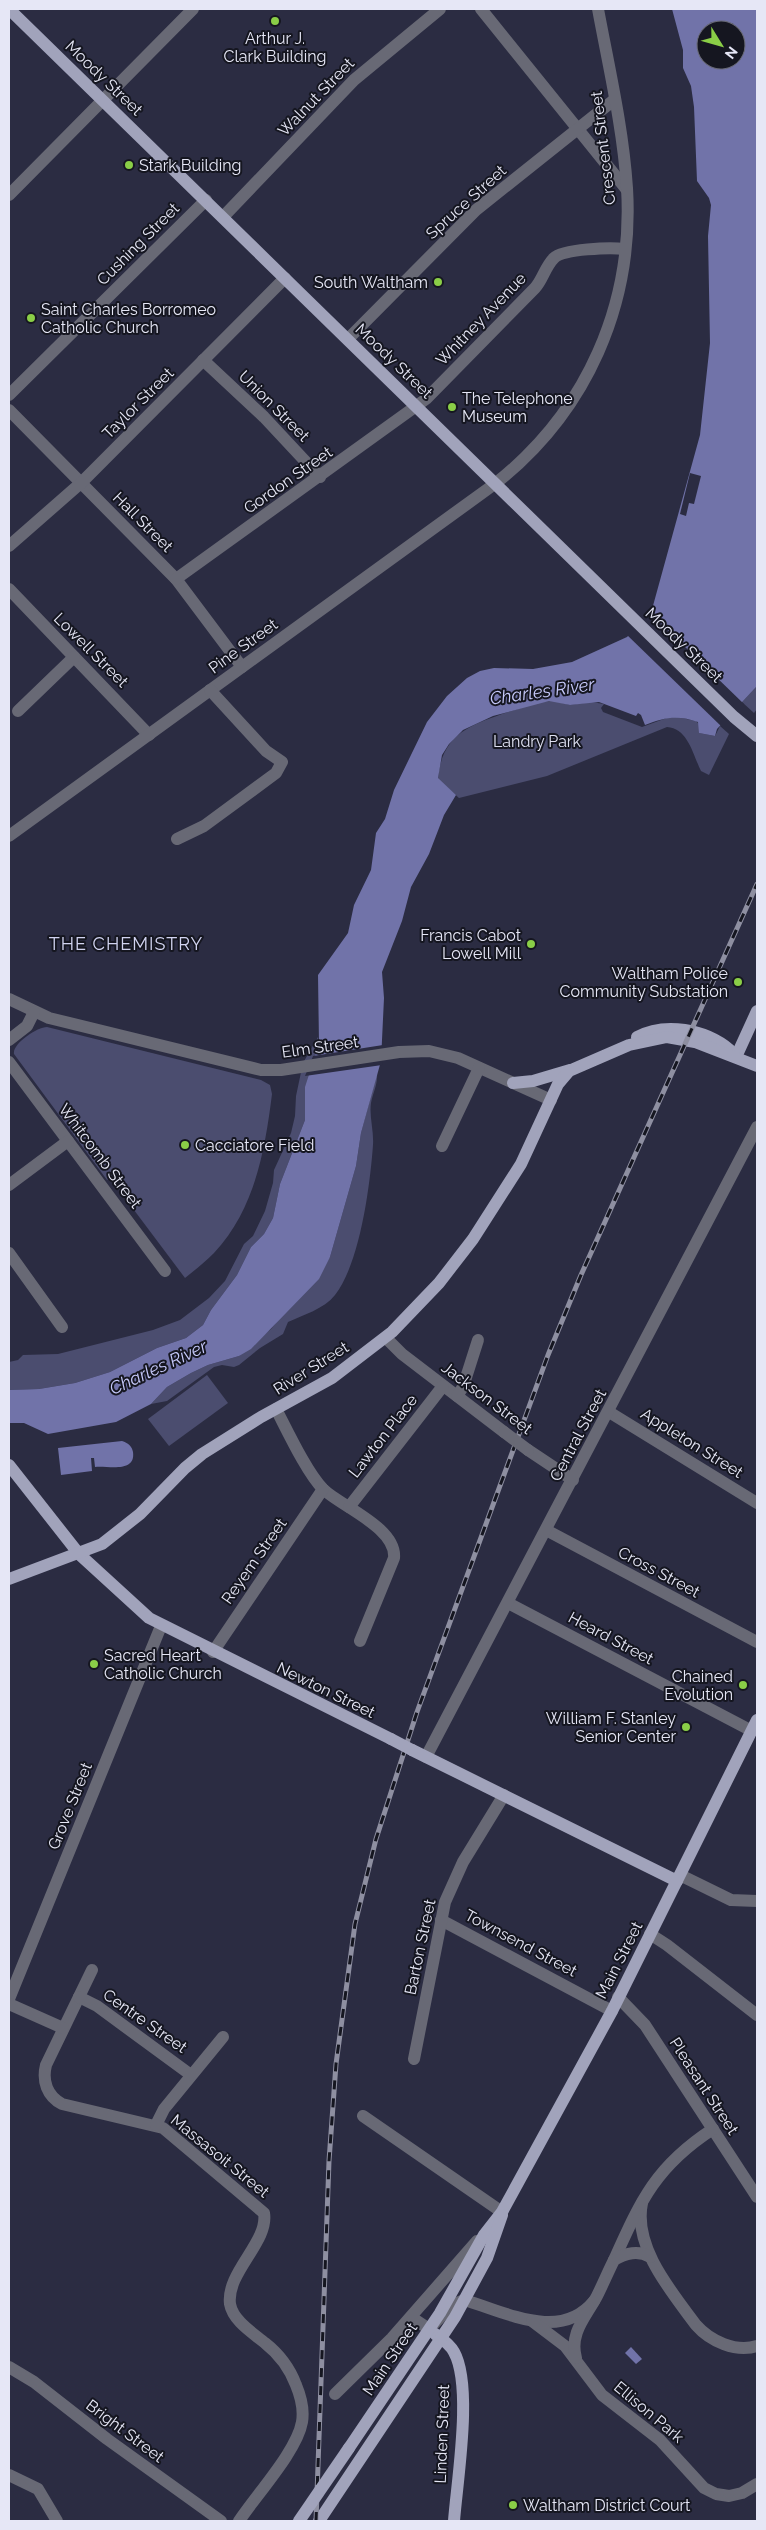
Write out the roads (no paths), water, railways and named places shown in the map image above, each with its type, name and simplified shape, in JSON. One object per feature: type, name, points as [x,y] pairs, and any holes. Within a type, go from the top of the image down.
[{"type":"main road","name":"Moody Street","points":[[9,9],[734,717],[757,736]]},
{"type":"main road","points":[[736,1057],[757,1011]]},
{"type":"main road","points":[[513,1083],[533,1081],[575,1068],[615,1050],[644,1041],[672,1037],[687,1040],[757,1066]]},
{"type":"main road","points":[[551,1100],[562,1078],[575,1068]]},
{"type":"main road","name":"River Street","points":[[9,1579],[97,1547],[126,1526],[202,1454],[276,1409],[332,1378],[386,1338],[439,1283],[473,1239],[524,1159],[551,1100]]},
{"type":"main road","name":"Newton Street","points":[[9,1466],[80,1554],[136,1608],[161,1626],[391,1740],[678,1878]]},
{"type":"main road","name":"Main Street","points":[[299,2521],[429,2329],[490,2226],[502,2212],[612,2011],[755,1726]]},
{"type":"main road","name":"Main Street","points":[[319,2521],[442,2339],[465,2300],[495,2240],[502,2212]]},
{"type":"main road","name":"Linden Street","points":[[429,2329],[442,2339],[455,2354],[461,2381],[462,2424],[454,2521]]},
{"type":"street","points":[[9,195],[194,9]]},
{"type":"street","name":"Walnut Street","points":[[223,217],[354,80],[440,9]]},
{"type":"street","points":[[481,9],[627,190]]},
{"type":"street","name":"Crescent Street","points":[[496,483],[516,465],[559,419],[587,378],[610,325],[624,249],[627,190],[598,9]]},
{"type":"street","name":"Spruce Street","points":[[348,339],[476,210],[614,100]]},
{"type":"street","name":"Cushing Street","points":[[9,395],[206,200]]},
{"type":"street","name":"Whitney Avenue","points":[[417,406],[485,340],[538,284],[545,270],[557,256],[566,252],[624,249]]},
{"type":"street","name":"Taylor Street","points":[[9,546],[82,482],[285,278]]},
{"type":"street","name":"Union Street","points":[[204,360],[264,417],[320,477]]},
{"type":"street","name":"Gordon Street","points":[[176,579],[417,406]]},
{"type":"street","name":"Hall Street","points":[[9,410],[176,579],[242,667]]},
{"type":"street","name":"Pine Street","points":[[9,836],[496,483]]},
{"type":"street","name":"Lowell Street","points":[[9,589],[149,734]]},
{"type":"street","points":[[18,710],[74,657]]},
{"type":"street","points":[[177,839],[204,826],[276,773],[282,762],[269,754],[210,690]]},
{"type":"street","name":"Elm Street","points":[[9,1000],[34,1012],[251,1068],[285,1069],[399,1052],[423,1050],[439,1052],[551,1100]]},
{"type":"street","points":[[9,1040],[27,1026],[34,1012]]},
{"type":"street","name":"Whitcomb Street","points":[[9,1062],[165,1271]]},
{"type":"street","points":[[442,1146],[479,1068]]},
{"type":"street","name":"Central Street","points":[[426,1757],[609,1412],[757,1127]]},
{"type":"street","points":[[9,1186],[68,1141]]},
{"type":"street","points":[[9,1253],[62,1327]]},
{"type":"street","name":"Jackson Street","points":[[386,1338],[402,1354],[456,1396],[528,1450],[573,1480]]},
{"type":"street","points":[[456,1396],[463,1387],[478,1340]]},
{"type":"street","name":"Lawton Place","points":[[349,1507],[444,1386]]},
{"type":"street","points":[[276,1409],[323,1489],[381,1531],[390,1540],[394,1549],[394,1558],[360,1641]]},
{"type":"street","name":"Appleton Street","points":[[609,1412],[757,1503]]},
{"type":"street","name":"Reyem Street","points":[[213,1652],[323,1489]]},
{"type":"street","name":"Cross Street","points":[[546,1530],[757,1642]]},
{"type":"street","name":"Heard Street","points":[[508,1603],[755,1726]]},
{"type":"street","name":"Grove Street","points":[[9,1998],[161,1626]]},
{"type":"street","name":"Barton Street","points":[[414,2059],[445,1902],[459,1871],[504,1795]]},
{"type":"street","points":[[678,1878],[731,1900],[757,1901]]},
{"type":"street","name":"Townsend Street","points":[[441,1920],[449,1922],[612,2011]]},
{"type":"street","points":[[650,1934],[757,2015]]},
{"type":"street","name":"Centre Street","points":[[92,1970],[79,1997],[97,2006],[191,2075]]},
{"type":"street","name":"Massasoit Street","points":[[79,1997],[63,2028],[44,2074],[46,2087],[55,2100],[65,2105],[156,2125],[165,2130],[258,2206],[265,2216],[262,2231],[232,2287],[230,2305],[240,2322],[271,2348],[286,2366],[299,2393],[302,2420],[293,2445],[239,2521]]},
{"type":"street","name":"Pleasant Street","points":[[618,1997],[645,2025],[757,2197]]},
{"type":"street","points":[[9,2004],[63,2028]]},
{"type":"street","points":[[156,2125],[164,2109],[223,2037]]},
{"type":"street","points":[[363,2116],[502,2212]]},
{"type":"street","name":"Ellison Park","points":[[576,2361],[574,2347],[576,2331],[594,2301],[642,2203],[664,2168],[713,2129]]},
{"type":"street","name":"Ellison Park","points":[[642,2203],[640,2229],[650,2257],[702,2332],[720,2343],[756,2347]]},
{"type":"street","points":[[335,2394],[384,2347],[490,2226]]},
{"type":"street","points":[[614,2260],[636,2253],[650,2257]]},
{"type":"street","points":[[411,2317],[429,2329],[452,2305],[465,2300]]},
{"type":"street","name":"Ellison Park","points":[[465,2300],[532,2322],[547,2323],[567,2319],[581,2312],[594,2301]]},
{"type":"street","name":"Ellison Park","points":[[532,2322],[561,2342],[602,2394],[660,2440],[708,2490],[720,2496],[733,2496],[757,2484]]},
{"type":"street","name":"Bright Street","points":[[9,2367],[34,2382],[106,2439],[221,2521]]},
{"type":"street","points":[[9,2475],[38,2489],[57,2521]]},
{"type":"water","name":"Charles River","points":[[672,9],[757,9],[757,686],[717,729],[715,736],[699,733],[698,722],[684,718],[659,720],[645,725],[641,715],[638,713],[636,716],[599,702],[570,705],[549,701],[493,716],[463,730],[449,744],[442,755],[438,778],[456,795],[444,815],[429,854],[411,887],[402,921],[382,972],[384,998],[381,1061],[361,1133],[356,1166],[330,1257],[319,1279],[251,1349],[239,1356],[208,1365],[191,1373],[167,1387],[151,1404],[116,1422],[48,1434],[24,1423],[9,1423],[9,1390],[39,1389],[75,1383],[110,1372],[157,1348],[186,1338],[203,1325],[211,1310],[237,1275],[251,1247],[264,1234],[273,1218],[280,1184],[305,1120],[305,1087],[319,1044],[318,975],[348,933],[354,905],[371,870],[376,833],[385,819],[394,790],[427,722],[447,696],[467,678],[480,671],[494,668],[533,669],[572,662],[627,637],[651,613],[700,435],[710,343],[708,236],[711,205],[709,198],[697,181],[694,107],[691,86],[683,68],[683,50]]},
{"type":"water","points":[[122,1441],[129,1445],[133,1452],[133,1459],[125,1466],[95,1467],[94,1458],[91,1458],[92,1471],[61,1475],[58,1448]]},
{"type":"water","points":[[631,2347],[642,2359],[636,2364],[625,2353]]},
{"type":"railway","points":[[316,2521],[329,2161],[336,2064],[355,1924],[376,1839],[417,1712],[548,1355],[581,1275],[757,884]]},
{"type":"place","name":"Arthur J. Clark Building","points":[[275,21]]},
{"type":"place","name":"Stark Building","points":[[129,165]]},
{"type":"place","name":"South Waltham","points":[[438,282]]},
{"type":"place","name":"Saint Charles Borromeo Catholic Church","points":[[31,318]]},
{"type":"place","name":"The Telephone Museum","points":[[452,407]]},
{"type":"place","name":"Francis Cabot Lowell Mill","points":[[531,944]]},
{"type":"place","name":"Waltham Police Community Substation","points":[[738,982]]},
{"type":"place","name":"Cacciatore Field","points":[[185,1145]]},
{"type":"place","name":"Sacred Heart Catholic Church","points":[[94,1664]]},
{"type":"place","name":"Chained Evolution","points":[[743,1685]]},
{"type":"place","name":"William F. Stanley Senior Center","points":[[686,1727]]},
{"type":"place","name":"Waltham District Court","points":[[513,2505]]},
{"type":"district","name":"THE CHEMISTRY","points":[[126,943]]},
{"type":"park label","name":"Landry Park","points":[[537,741]]}]
